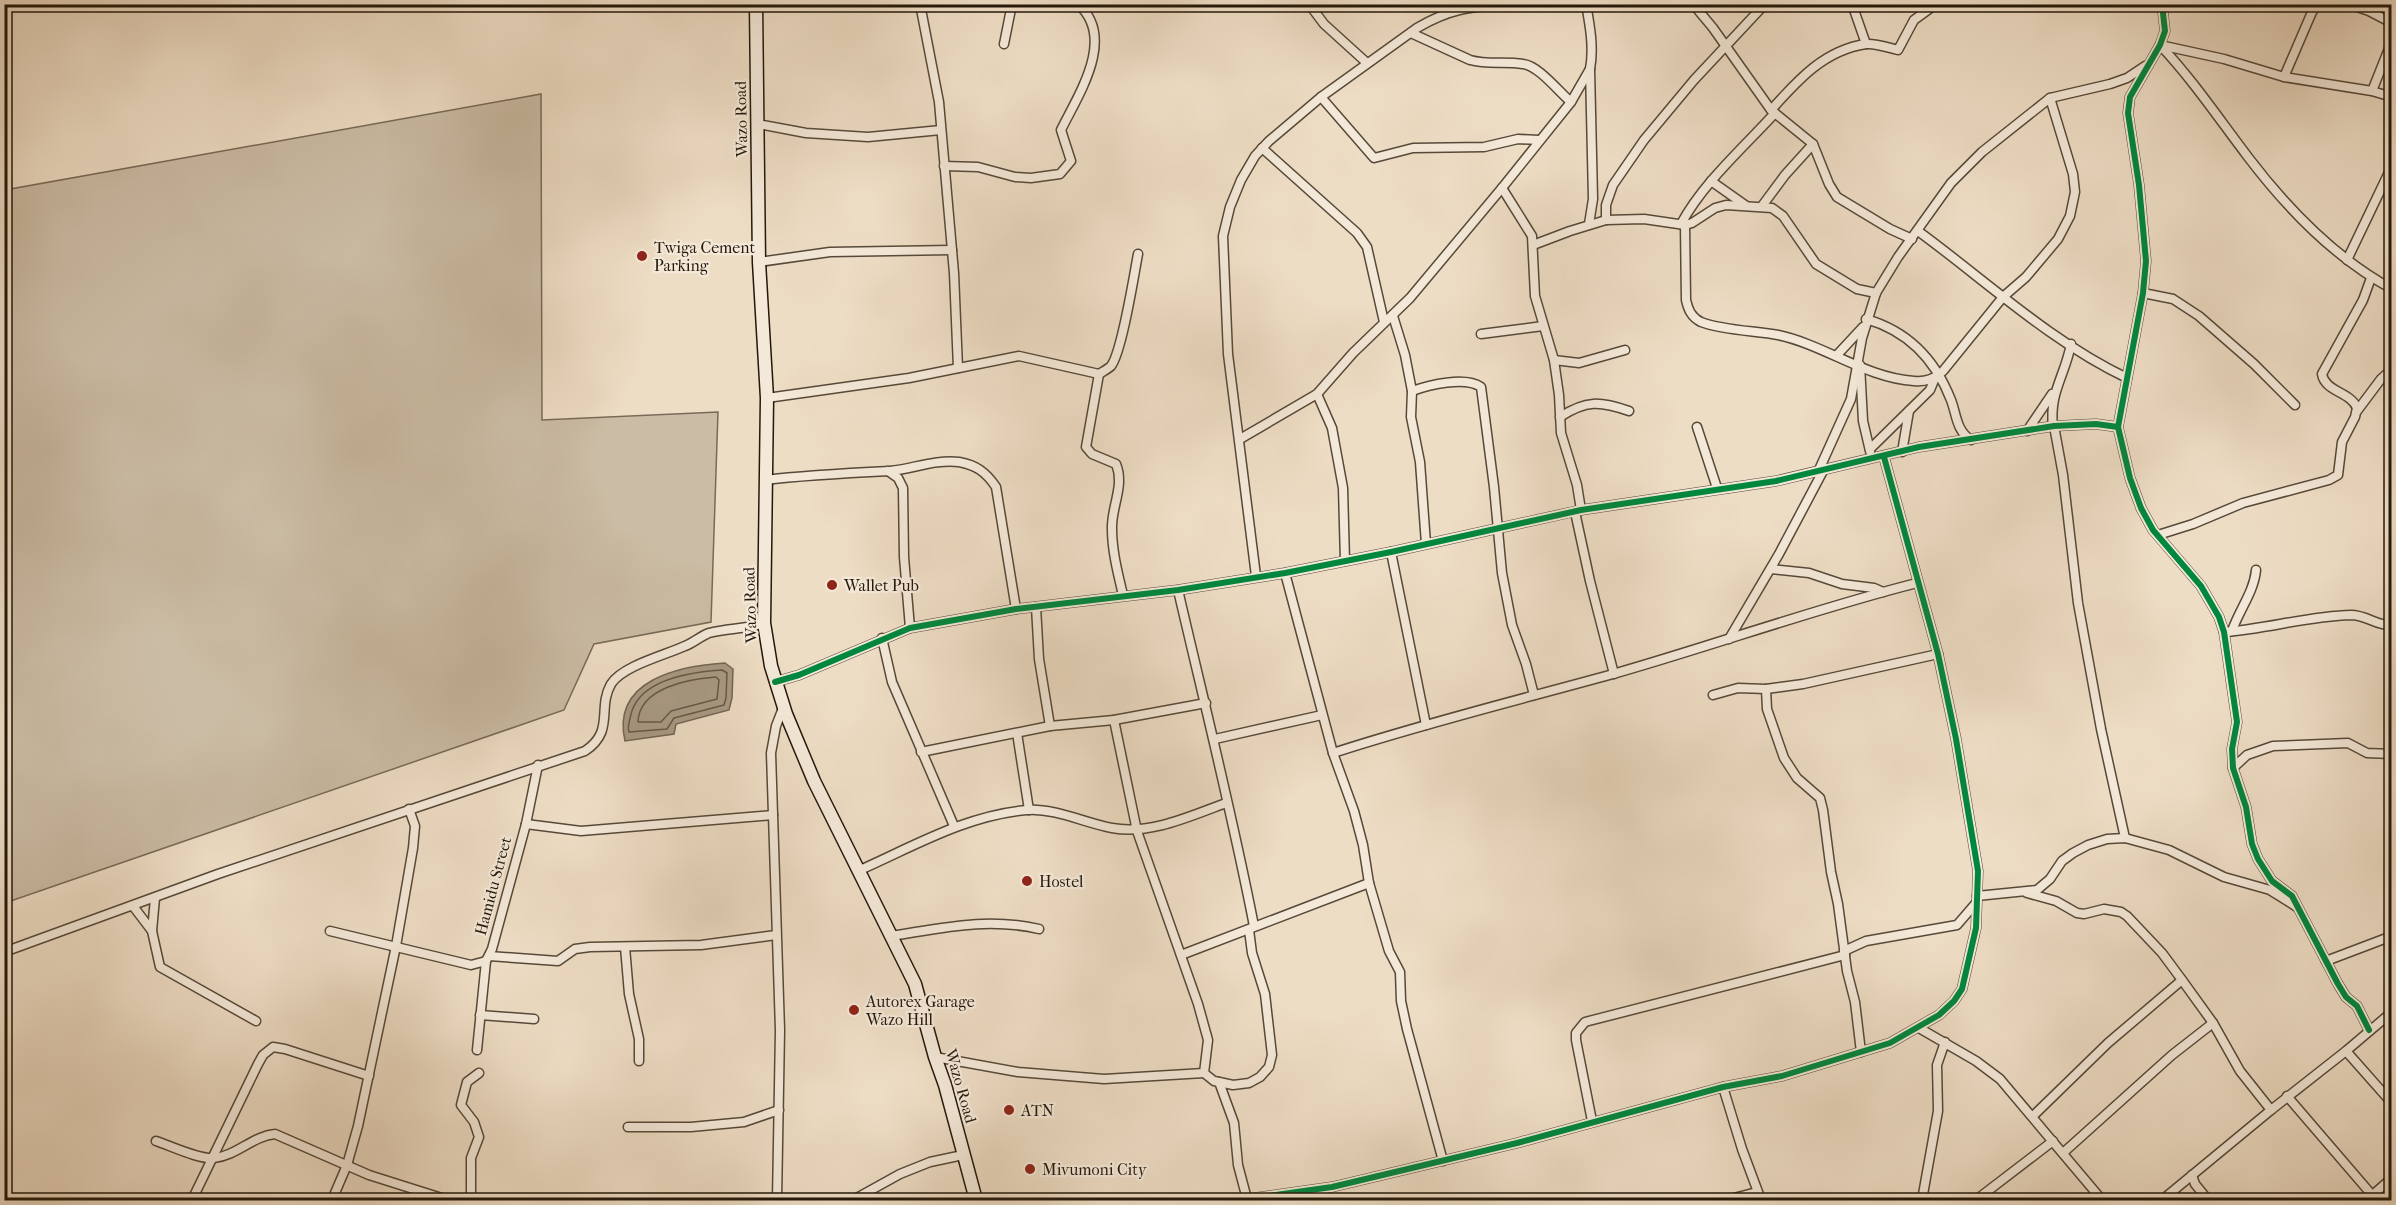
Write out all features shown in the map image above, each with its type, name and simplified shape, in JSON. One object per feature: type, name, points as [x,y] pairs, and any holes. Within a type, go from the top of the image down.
[{"type":"main road","name":"Wazo Road","points":[[756,4],[759,262],[767,398],[764,623],[775,682],[783,708],[814,781],[915,984],[976,1200]]},
{"type":"street","points":[[920,4],[939,102],[952,250],[958,368]]},
{"type":"street","points":[[1004,44],[1011,4]]},
{"type":"street","points":[[944,166],[978,167],[1005,176],[1031,178],[1060,174],[1071,161],[1061,130],[1086,80],[1093,56],[1095,35],[1091,20],[1078,4]]},
{"type":"street","points":[[1310,4],[1324,24],[1367,63]]},
{"type":"street","points":[[1256,576],[1228,354],[1223,236],[1240,180],[1254,156],[1321,97],[1411,33],[1460,6],[1509,4]]},
{"type":"street","points":[[1586,4],[1592,38],[1590,69],[1593,199],[1589,225]]},
{"type":"street","points":[[1694,4],[1773,112],[1813,144],[1837,197],[1890,229],[1912,239]]},
{"type":"street","points":[[1702,14],[1707,4]]},
{"type":"street","points":[[1606,220],[1606,205],[1613,185],[1623,169],[1694,80],[1765,4]]},
{"type":"street","points":[[1852,4],[1866,44]]},
{"type":"street","points":[[1936,4],[1914,20],[1898,50],[1866,44],[1841,51],[1821,61],[1804,74],[1694,202],[1683,225],[1686,300],[1695,318],[1713,325],[1780,335],[1899,380],[1925,382],[1937,376]]},
{"type":"street","points":[[2162,4],[2165,31],[2160,45],[2130,97],[2128,113],[2145,239],[2143,294],[2118,427],[2135,495],[2145,516],[2201,586],[2228,632],[2238,722],[2232,748],[2233,768],[2246,807],[2252,844],[2258,859],[2265,873],[2292,896],[2346,997],[2357,1006],[2369,1030]]},
{"type":"street","points":[[2284,77],[2305,27],[2318,4]]},
{"type":"street","points":[[2348,4],[2391,22]]},
{"type":"street","points":[[1411,33],[1480,63],[1523,64],[1535,68],[1571,102]]},
{"type":"street","points":[[2372,92],[2391,41]]},
{"type":"street","points":[[2160,45],[2224,59],[2284,77],[2391,97]]},
{"type":"street","points":[[2160,45],[2181,67],[2266,178],[2304,220],[2347,260],[2371,278],[2391,289]]},
{"type":"street","points":[[1729,640],[1771,569],[1821,471],[1851,399],[1866,322],[1876,293],[1883,279],[1912,239],[1959,175],[1998,139],[2050,98],[2127,78],[2147,65]]},
{"type":"street","points":[[1240,439],[1317,394],[1353,352],[1393,316],[1430,276],[1502,189],[1571,102],[1590,69]]},
{"type":"street","points":[[1321,97],[1374,158],[1424,147],[1485,147],[1518,139],[1539,140]]},
{"type":"street","points":[[1870,449],[1930,390],[1937,376],[2003,297],[2026,277],[2046,254],[2058,239],[2070,216],[2074,192],[2073,174],[2050,98]]},
{"type":"street","points":[[758,124],[806,133],[868,136],[941,130]]},
{"type":"street","points":[[1761,207],[1813,144]]},
{"type":"street","points":[[1262,148],[1357,233],[1367,247],[1384,322]]},
{"type":"street","points":[[2347,260],[2391,166]]},
{"type":"street","points":[[1711,181],[1745,205]]},
{"type":"street","points":[[1502,189],[1527,226],[1533,245],[1534,296],[1554,360],[1561,433],[1577,485],[1578,511],[1590,580],[1614,674]]},
{"type":"street","points":[[1533,245],[1606,220],[1644,219],[1683,225],[1692,223],[1715,208],[1726,205],[1772,208],[1783,216],[1811,257],[1824,271],[1863,291],[1876,293]]},
{"type":"street","points":[[1918,231],[2003,297],[2100,365],[2127,378]]},
{"type":"street","points":[[759,262],[830,252],[952,250]]},
{"type":"street","points":[[1123,595],[1112,530],[1113,509],[1120,486],[1119,471],[1116,464],[1092,454],[1086,447],[1099,374],[1111,366],[1115,356],[1138,254]]},
{"type":"street","points":[[2357,411],[2356,404],[2325,383],[2322,374],[2363,300],[2371,278]]},
{"type":"street","points":[[2143,294],[2173,299],[2187,307],[2254,364],[2295,405]]},
{"type":"street","points":[[1393,316],[1405,355],[1412,392],[1411,417],[1420,462],[1426,544]]},
{"type":"street","points":[[1837,355],[1866,322]]},
{"type":"street","points":[[1866,322],[1891,327],[1911,341],[1949,396],[1958,427],[1971,440]]},
{"type":"street","points":[[1482,334],[1543,326]]},
{"type":"street","points":[[2070,344],[2051,406],[2053,427],[2063,475],[2078,603],[2101,729],[2125,838]]},
{"type":"street","points":[[1554,360],[1579,363],[1624,350]]},
{"type":"street","points":[[767,398],[909,378],[1019,356],[1099,374]]},
{"type":"street","points":[[1859,365],[1863,421],[1873,459]]},
{"type":"street","points":[[2158,535],[2193,524],[2243,503],[2335,478],[2340,471],[2342,442],[2357,411],[2391,369]]},
{"type":"street","points":[[1412,392],[1428,386],[1448,383],[1475,383],[1480,387],[1494,488],[1496,529],[1502,573],[1512,625],[1534,695]]},
{"type":"street","points":[[2027,431],[2055,390]]},
{"type":"street","points":[[1317,394],[1332,428],[1343,488],[1345,561]]},
{"type":"street","points":[[1560,417],[1585,405],[1599,403],[1629,411]]},
{"type":"street","points":[[1902,452],[1910,411]]},
{"type":"street","points":[[775,682],[834,661],[882,638],[910,628],[1016,609],[1178,590],[1285,573],[1578,511],[1717,488],[1776,481],[1902,452],[1971,440],[2053,427],[2096,424],[2118,427]]},
{"type":"street","points":[[1696,427],[1717,488]]},
{"type":"street","points":[[1219,1082],[1234,1123],[1243,1200],[1332,1187],[1619,1116],[1723,1087],[1782,1076],[1890,1043],[1919,1028],[1947,1008],[1962,989],[1976,928],[1978,871],[1956,739],[1938,654],[1884,457]]},
{"type":"street","points":[[765,480],[826,473],[888,471],[926,464],[956,462],[976,467],[988,475],[996,487],[1016,609]]},
{"type":"street","points":[[888,471],[898,478],[903,488],[904,557],[910,628]]},
{"type":"street","points":[[1391,552],[1426,725]]},
{"type":"street","points":[[1771,569],[1809,573],[1842,584],[1874,588],[1882,592]]},
{"type":"street","points":[[2228,632],[2253,585],[2256,570]]},
{"type":"street","points":[[1285,573],[1333,753],[1354,811],[1363,845],[1369,883],[1389,951],[1400,972],[1401,1001],[1407,1029],[1443,1161]]},
{"type":"street","points":[[1333,753],[1614,674],[1917,583]]},
{"type":"street","points":[[934,1057],[1018,1072],[1104,1079],[1204,1073],[1214,1081],[1241,1084],[1260,1077],[1269,1067],[1272,1054],[1265,994],[1252,953],[1251,928],[1242,865],[1226,803],[1215,739],[1178,590]]},
{"type":"street","points":[[1036,607],[1039,659],[1050,726]]},
{"type":"street","points":[[2228,632],[2297,620],[2348,615],[2364,616],[2382,625],[2391,625]]},
{"type":"street","points":[[4,951],[218,874],[585,751],[601,736],[611,685],[625,672],[687,645],[706,634],[733,627],[753,627],[764,623]]},
{"type":"street","points":[[882,638],[892,682],[954,826]]},
{"type":"street","points":[[1713,695],[1738,688],[1766,689],[1803,684],[1938,654]]},
{"type":"street","points":[[1766,689],[1770,719],[1784,758],[1797,778],[1820,798],[1827,823],[1831,872],[1862,1052]]},
{"type":"street","points":[[921,752],[1050,726],[1114,720],[1206,703]]},
{"type":"street","points":[[777,1200],[779,1000],[771,753],[776,726],[783,708]]},
{"type":"street","points":[[1215,739],[1322,715]]},
{"type":"street","points":[[1114,720],[1137,831],[1208,1040],[1204,1073]]},
{"type":"street","points":[[1017,733],[1029,810]]},
{"type":"street","points":[[2233,768],[2247,755],[2273,747],[2348,743],[2367,753],[2391,754]]},
{"type":"street","name":"Hamidu Street","points":[[330,931],[471,965],[488,958],[526,824],[538,765]]},
{"type":"street","points":[[860,870],[954,826],[1029,810],[1048,812],[1112,828],[1137,831],[1226,803]]},
{"type":"street","points":[[332,1200],[347,1165],[369,1076],[396,946],[413,848],[415,826],[409,809]]},
{"type":"street","points":[[526,824],[581,831],[773,815]]},
{"type":"street","points":[[1592,1121],[1576,1040],[1576,1033],[1585,1022],[1844,953],[1866,941],[1958,925],[1977,900],[2005,892],[2037,890],[2044,886],[2062,861],[2088,844],[2107,839],[2125,838],[2169,850],[2224,877],[2270,890],[2297,907]]},
{"type":"street","points":[[1181,955],[1369,883]]},
{"type":"street","points":[[2024,891],[2077,913],[2084,914],[2104,909],[2121,912],[2127,916],[2162,953],[2212,1023],[2240,1071],[2271,1110]]},
{"type":"street","points":[[155,898],[152,931],[160,967],[256,1021]]},
{"type":"street","points":[[133,906],[152,931]]},
{"type":"street","points":[[891,936],[961,923],[994,922],[1039,928]]},
{"type":"street","points":[[477,1050],[488,958],[558,961],[576,949],[590,947],[701,945],[776,935]]},
{"type":"street","points":[[2326,961],[2391,936]]},
{"type":"street","points":[[626,947],[629,994],[639,1040],[639,1061]]},
{"type":"street","points":[[2033,1116],[2108,1043],[2182,980]]},
{"type":"street","points":[[2162,1200],[2287,1096],[2346,1052],[2391,1012]]},
{"type":"street","points":[[480,1015],[534,1019]]},
{"type":"street","points":[[2063,1153],[2172,1055],[2212,1023]]},
{"type":"street","points":[[1919,1028],[1945,1042],[2000,1079],[2102,1200]]},
{"type":"street","points":[[1922,1200],[1938,1112],[1937,1065],[1945,1042]]},
{"type":"street","points":[[192,1200],[263,1055],[273,1047],[369,1076]]},
{"type":"street","points":[[2346,1052],[2391,1103]]},
{"type":"street","points":[[471,1200],[471,1158],[478,1137],[474,1122],[461,1105],[469,1078],[479,1073]]},
{"type":"street","points":[[1723,1087],[1759,1196],[1726,1200]]},
{"type":"street","points":[[2287,1096],[2370,1198],[2391,1181]]},
{"type":"street","points":[[628,1127],[691,1127],[744,1122],[779,1110]]},
{"type":"street","points":[[156,1140],[217,1158],[259,1138],[275,1134],[369,1175],[448,1200]]},
{"type":"street","points":[[1976,1200],[2053,1141]]},
{"type":"street","points":[[853,1200],[900,1174],[930,1161],[963,1155]]},
{"type":"street","points":[[2192,1175],[2198,1200]]},
{"type":"street","points":[[2195,1184],[2208,1200]]},
{"type":"shaded area","points":[[541,94],[542,420],[718,412],[711,622],[594,644],[564,710],[5,903],[5,190]]},
{"type":"water","points":[[725,663],[733,669],[732,698],[729,710],[676,724],[674,734],[625,741],[623,720],[628,704],[638,690],[669,673]]},
{"type":"cycle path","points":[[2162,4],[2165,31],[2160,45],[2130,97],[2128,113],[2139,185],[2146,261],[2143,293],[2118,427],[2130,478],[2141,508],[2153,530],[2201,586],[2219,617],[2224,632],[2237,722],[2232,749],[2233,768],[2246,807],[2252,844],[2258,859],[2272,881],[2292,896],[2338,984],[2346,997],[2357,1006],[2369,1030]]},
{"type":"cycle path","points":[[775,682],[799,675],[910,628],[1016,609],[1178,590],[1285,573],[1581,510],[1776,481],[1919,447],[2054,426],[2096,424],[2118,427]]},
{"type":"cycle path","points":[[1240,1200],[1332,1187],[1517,1143],[1723,1087],[1782,1076],[1890,1043],[1939,1015],[1954,1001],[1962,989],[1976,928],[1978,871],[1956,739],[1938,654],[1884,457]]},
{"type":"place","name":"Twiga Cement Parking","points":[[642,256]]},
{"type":"place","name":"Wallet Pub","points":[[832,585]]},
{"type":"place","name":"Hostel","points":[[1027,881]]},
{"type":"place","name":"Autorex Garage Wazo Hill","points":[[854,1010]]},
{"type":"place","name":"ATN","points":[[1009,1110]]},
{"type":"place","name":"Mivumoni City","points":[[1030,1169]]}]
